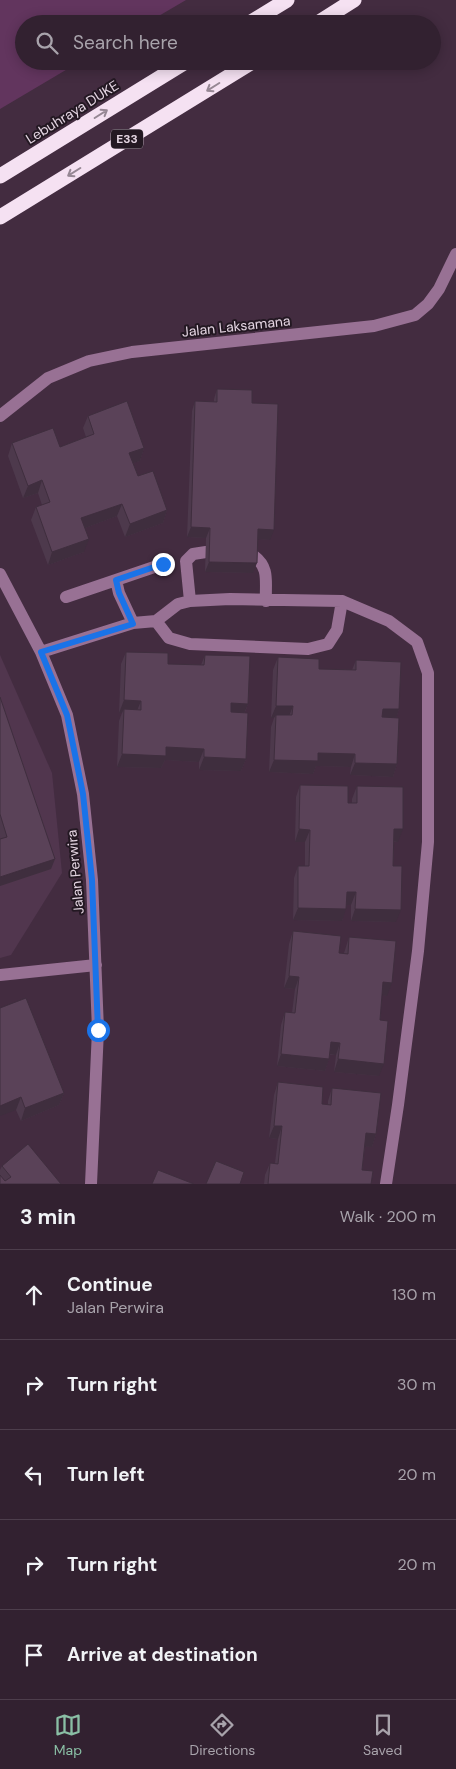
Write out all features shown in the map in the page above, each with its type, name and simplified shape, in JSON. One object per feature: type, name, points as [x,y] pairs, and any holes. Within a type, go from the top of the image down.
[{"type":"highway","points":[[263,15],[287,0]]},
{"type":"highway","points":[[330,15],[354,0]]},
{"type":"highway","name":"Lebuhraya DUKE","points":[[0,176],[172,70]]},
{"type":"highway","name":"E33","points":[[0,217],[239,70]]},
{"type":"street","name":"Jalan Laksamana","points":[[0,416],[48,378],[88,361],[132,352],[374,326],[415,315],[428,304],[439,289],[456,254]]},
{"type":"street","points":[[190,601],[186,560],[193,554],[206,552]]},
{"type":"street","points":[[254,556],[262,562],[265,570],[266,601]]},
{"type":"street","points":[[66,597],[163,564]]},
{"type":"street","name":"Jalan Perwira","points":[[0,574],[41,652],[67,715],[83,794],[92,880],[96,965],[97,1070],[91,1184]]},
{"type":"street","points":[[116,580],[119,593],[133,624]]},
{"type":"street","points":[[41,652],[133,624],[156,621],[178,604],[190,601],[230,599],[342,601],[389,621],[417,642],[428,674],[428,842],[418,951],[386,1184]]},
{"type":"street","points":[[156,621],[169,638],[190,644],[308,649],[328,644],[336,630],[342,601]]},
{"type":"street","points":[[0,975],[96,965]]},
{"type":"shaded area","points":[[0,0],[186,0],[160,15],[15,15],[15,70],[66,70],[0,109]]},
{"type":"shaded area","points":[[0,655],[52,773],[62,873],[11,955],[0,958]]},
{"type":"building","points":[[217,389],[252,390],[252,403],[278,404],[274,530],[258,529],[257,563],[209,562],[210,528],[191,527],[195,401],[217,402]]},
{"type":"building","points":[[127,401],[144,448],[129,453],[138,476],[153,471],[167,510],[130,524],[122,504],[81,518],[89,539],[52,552],[36,507],[50,502],[42,480],[28,486],[12,443],[53,428],[60,447],[94,434],[88,416]]},
{"type":"building","points":[[126,652],[168,653],[168,664],[204,665],[205,655],[250,656],[248,704],[231,703],[231,712],[248,713],[246,759],[204,757],[204,749],[166,747],[166,756],[122,754],[124,709],[141,710],[141,701],[124,700]]},
{"type":"building","points":[[278,657],[319,659],[319,669],[356,670],[356,660],[401,662],[399,709],[383,709],[382,717],[399,718],[397,764],[355,763],[355,754],[318,753],[318,761],[274,760],[276,715],[292,715],[293,706],[276,706]]},
{"type":"building","points":[[0,697],[55,859],[0,877],[0,839],[7,837],[0,814]]},
{"type":"building","points":[[300,785],[348,786],[348,803],[357,803],[357,786],[403,787],[403,829],[394,829],[393,866],[402,866],[401,910],[355,909],[356,892],[347,892],[346,909],[298,908],[298,866],[309,866],[310,830],[299,829]]},
{"type":"building","points":[[293,931],[341,936],[339,953],[348,954],[349,937],[396,941],[392,983],[383,982],[380,1020],[388,1021],[384,1064],[338,1059],[340,1043],[331,1042],[329,1059],[281,1054],[285,1012],[295,1013],[299,977],[289,976]]},
{"type":"building","points":[[26,998],[64,1093],[25,1108],[21,1097],[0,1106],[0,1008]]},
{"type":"building","points":[[278,1082],[323,1087],[322,1104],[331,1105],[332,1088],[381,1093],[376,1134],[366,1133],[362,1170],[373,1171],[371,1184],[268,1184],[270,1163],[278,1164],[282,1126],[274,1126]]},
{"type":"building","points":[[28,1144],[61,1184],[0,1184],[0,1175],[5,1181],[11,1177],[2,1166]]},
{"type":"building","points":[[216,1161],[244,1172],[240,1184],[206,1184]]},
{"type":"building","points":[[158,1170],[194,1184],[152,1184]]},
{"type":"route","points":[[98,1030],[92,880],[83,794],[67,715],[41,652],[133,624],[119,593],[116,580],[163,564]]}]
